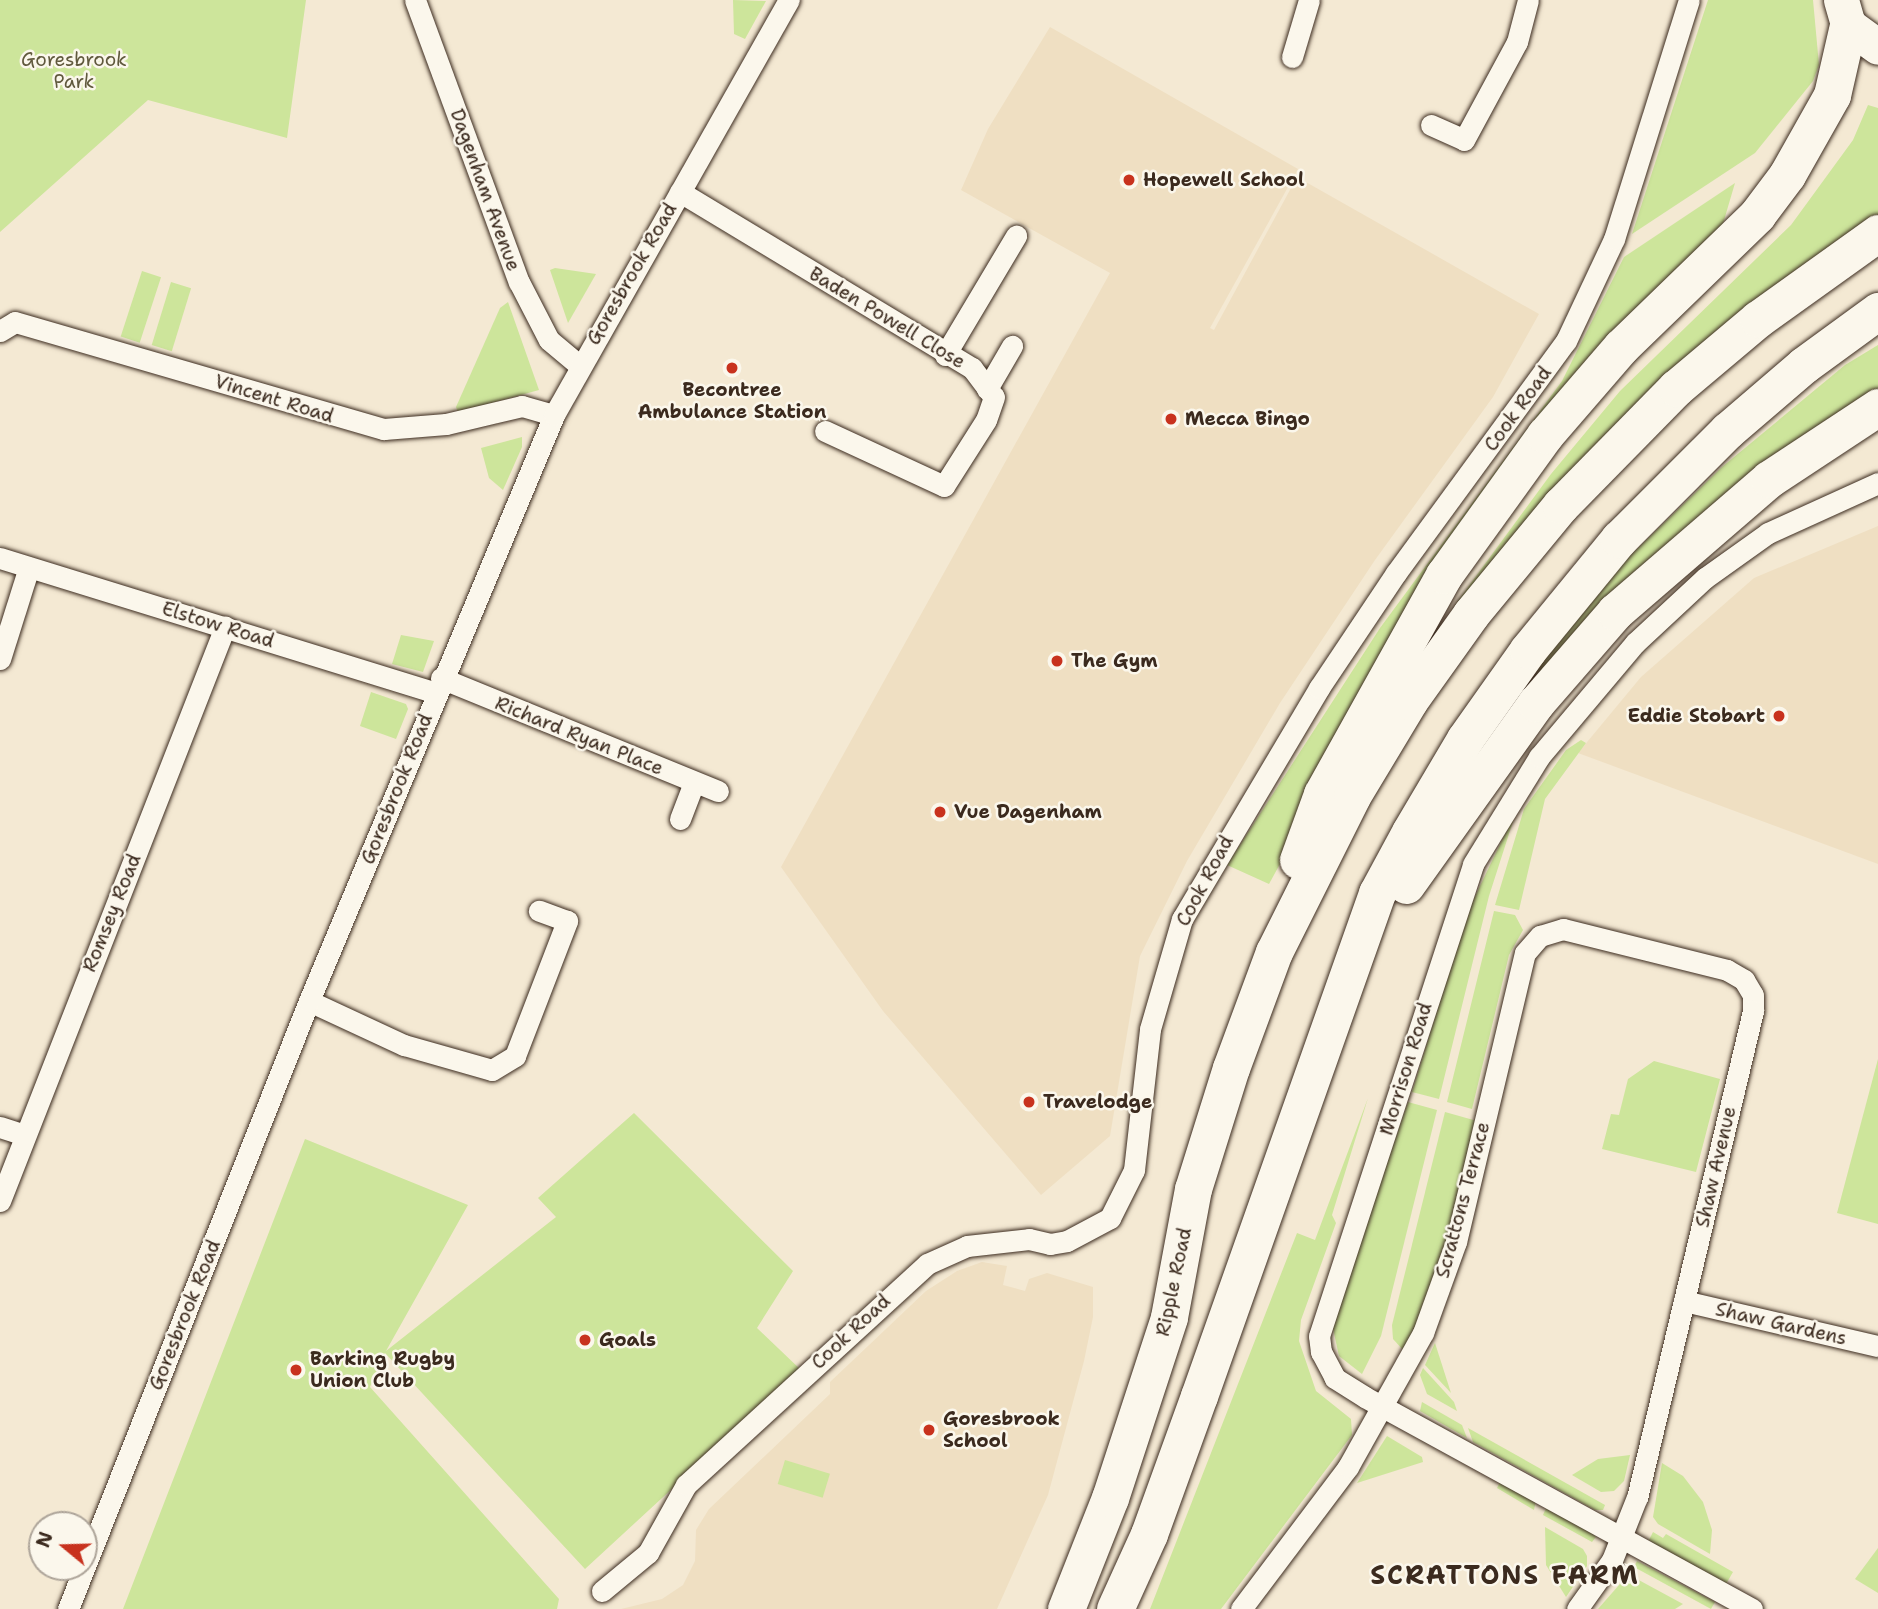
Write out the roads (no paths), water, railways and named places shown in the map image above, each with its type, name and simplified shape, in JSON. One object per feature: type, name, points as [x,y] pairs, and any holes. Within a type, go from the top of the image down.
[{"type":"highway","points":[[1274,952],[1294,869],[1322,793],[1444,575],[1545,435],[1621,347],[1757,215],[1787,175],[1832,95],[1845,12]]},
{"type":"highway","points":[[1274,952],[1352,796],[1409,701],[1471,614],[1561,505],[1675,388],[1758,319],[1878,233]]},
{"type":"highway","points":[[1115,1609],[1149,1534],[1195,1409],[1377,892],[1465,738],[1528,650],[1619,539],[1727,431],[1804,365],[1878,311]]},
{"type":"highway","points":[[1343,985],[1441,832],[1536,703],[1615,612],[1769,479],[1878,407]]},
{"type":"highway","name":"Ripple Road","points":[[1066,1609],[1110,1498],[1169,1317],[1193,1189],[1274,952]]},
{"type":"main road","points":[[1845,12],[1878,47]]},
{"type":"street","name":"Dagenham Avenue","points":[[415,0],[519,282],[549,340],[579,365]]},
{"type":"street","name":"Goresbrook Road","points":[[68,1609],[438,685],[554,415],[579,365],[789,0]]},
{"type":"street","points":[[1292,57],[1309,0]]},
{"type":"street","points":[[1431,125],[1464,140],[1517,42],[1528,0]]},
{"type":"street","name":"Cook Road","points":[[602,1591],[648,1553],[686,1485],[927,1264],[967,1246],[1029,1239],[1050,1244],[1067,1241],[1110,1218],[1134,1170],[1150,1029],[1182,919],[1320,688],[1403,564],[1566,341],[1614,239],[1689,0]]},
{"type":"street","name":"Baden Powell Close","points":[[680,192],[972,369],[987,388]]},
{"type":"street","points":[[946,355],[1016,236]]},
{"type":"street","name":"Vincent Road","points":[[0,331],[15,322],[384,429],[446,424],[522,406],[554,415]]},
{"type":"street","points":[[825,431],[944,486],[986,420],[994,397],[987,388],[1012,346]]},
{"type":"street","name":"Morrison Road","points":[[1744,1604],[1335,1378],[1321,1353],[1320,1327],[1473,864],[1539,757],[1670,608],[1768,533],[1878,483]]},
{"type":"street","name":"Elstow Road","points":[[0,558],[225,627],[438,685]]},
{"type":"street","points":[[0,659],[29,568]]},
{"type":"street","name":"Romsey Road","points":[[0,1200],[225,627]]},
{"type":"street","name":"Richard Ryan Place","points":[[438,685],[718,791]]},
{"type":"street","points":[[680,819],[694,783]]},
{"type":"street","points":[[309,1002],[404,1045],[492,1070],[515,1056],[567,921],[539,911]]},
{"type":"street","name":"Scrattons Terrace","points":[[1241,1609],[1348,1467],[1385,1407],[1423,1333],[1456,1242],[1525,953],[1540,936],[1563,929]]},
{"type":"street","name":"Shaw Avenue","points":[[1563,929],[1727,970],[1744,980],[1753,995],[1753,1011],[1637,1497],[1612,1560],[1577,1609]]},
{"type":"street","points":[[0,1127],[24,1135]]},
{"type":"street","name":"Shaw Gardens","points":[[1684,1301],[1878,1346]]},
{"type":"place","name":"Hopewell School","points":[[1129,180]]},
{"type":"place","name":"Becontree Ambulance Station","points":[[732,368]]},
{"type":"place","name":"Mecca Bingo","points":[[1171,419]]},
{"type":"place","name":"The Gym","points":[[1057,661]]},
{"type":"place","name":"Eddie Stobart","points":[[1779,716]]},
{"type":"place","name":"Vue Dagenham","points":[[940,812]]},
{"type":"place","name":"Travelodge","points":[[1029,1102]]},
{"type":"place","name":"Goals","points":[[585,1340]]},
{"type":"place","name":"Barking Rugby Union Club","points":[[296,1370]]},
{"type":"place","name":"Goresbrook School","points":[[929,1430]]},
{"type":"district","name":"SCRATTONS FARM","points":[[1505,1575]]},
{"type":"park label","name":"Goresbrook Park","points":[[74,71]]}]
